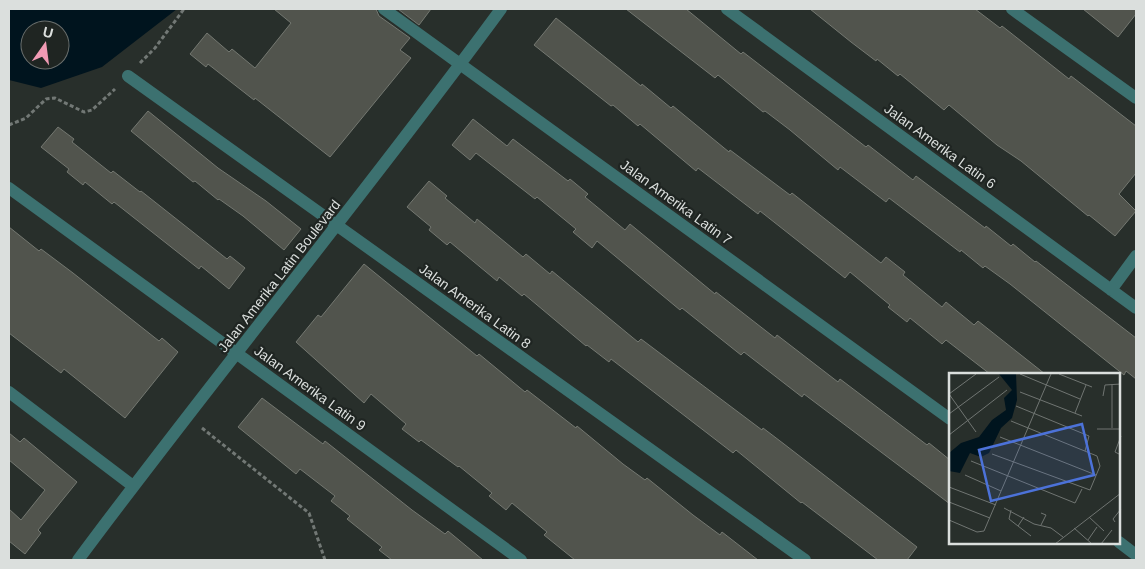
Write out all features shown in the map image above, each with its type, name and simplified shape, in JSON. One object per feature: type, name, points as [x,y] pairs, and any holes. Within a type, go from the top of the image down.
[{"type":"street","name":"Jalan Amerika Latin 7","points":[[384,9],[949,418]]},
{"type":"street","name":"Jalan Amerika Latin Boulevard","points":[[78,560],[133,486],[338,226],[501,9]]},
{"type":"street","name":"Jalan Amerika Latin 6","points":[[727,9],[1136,308]]},
{"type":"street","points":[[1012,9],[1136,98]]},
{"type":"street","name":"Jalan Amerika Latin 8","points":[[128,76],[805,560]]},
{"type":"street","name":"Jalan Amerika Latin 9","points":[[9,188],[520,560]]},
{"type":"street","points":[[1112,290],[1136,256]]},
{"type":"street","points":[[9,392],[133,486]]},
{"type":"street","points":[[1120,543],[1136,555]]},
{"type":"path","points":[[9,125],[26,118],[46,99],[55,98],[84,112],[92,110],[155,48],[184,9]]},
{"type":"path","points":[[187,417],[309,514],[325,560]]},
{"type":"water","points":[[9,9],[177,9],[102,67],[41,88],[9,80]]},
{"type":"building","points":[[274,9],[376,9],[379,16],[410,38],[400,50],[411,58],[330,157],[255,98],[254,100],[208,64],[206,67],[190,54],[207,33],[229,52],[232,49],[255,68],[291,23]]},
{"type":"building","points":[[398,9],[431,9],[419,25]]},
{"type":"building","points":[[626,9],[686,9],[741,54],[743,52],[866,147],[868,145],[913,180],[916,176],[985,228],[986,226],[1011,246],[1013,244],[1136,338],[1136,379],[1126,371],[1124,375],[1010,284],[985,266],[983,268],[961,250],[960,252],[889,198],[886,202],[840,167],[838,170],[790,130],[765,111],[763,112],[718,75],[715,78]]},
{"type":"building","points":[[810,9],[975,9],[1000,28],[1002,26],[1069,79],[1071,76],[1136,126],[1136,173],[1119,194],[1136,211],[1115,236],[1021,161],[997,145],[949,105],[944,110],[900,74],[898,76],[877,59],[876,61]]},
{"type":"building","points":[[1083,9],[1136,9],[1136,14],[1118,37]]},
{"type":"building","points":[[556,18],[641,86],[642,84],[671,108],[673,106],[729,152],[730,150],[790,195],[792,193],[881,263],[886,257],[905,272],[903,275],[942,307],[946,302],[974,325],[978,321],[1044,373],[989,373],[946,340],[942,344],[910,318],[907,322],[888,307],[890,305],[850,272],[845,278],[760,211],[758,214],[698,168],[696,171],[640,124],[638,126],[613,105],[611,106],[534,45]]},
{"type":"building","points":[[148,111],[218,168],[266,201],[301,229],[284,250],[243,216],[218,200],[195,181],[193,182],[131,131]]},
{"type":"building","points":[[473,119],[507,146],[513,139],[568,181],[570,179],[588,194],[585,197],[625,230],[630,224],[715,294],[716,292],[775,338],[777,335],[838,382],[840,379],[927,445],[929,443],[949,459],[949,503],[804,394],[802,397],[744,352],[741,355],[682,308],[680,310],[597,241],[592,248],[573,232],[576,229],[537,197],[535,199],[476,153],[470,160],[452,145]]},
{"type":"building","points":[[58,127],[74,139],[72,142],[111,173],[113,171],[141,191],[227,259],[230,256],[245,268],[229,289],[201,266],[199,269],[114,202],[112,204],[85,182],[83,185],[67,172],[69,169],[41,147]]},
{"type":"building","points":[[429,181],[447,196],[445,198],[475,223],[477,219],[523,257],[526,254],[550,274],[552,271],[638,342],[641,339],[762,430],[763,428],[917,547],[907,560],[878,560],[801,503],[736,450],[733,453],[611,359],[609,362],[586,346],[524,294],[522,296],[499,277],[497,281],[450,242],[447,245],[429,230],[431,227],[407,207]]},
{"type":"building","points":[[9,227],[39,251],[41,249],[73,273],[159,341],[162,338],[178,352],[125,418],[64,369],[61,373],[9,333]]},
{"type":"building","points":[[364,264],[477,356],[479,354],[525,392],[527,390],[576,428],[577,426],[623,464],[645,480],[647,478],[720,535],[722,532],[758,560],[575,560],[544,535],[547,532],[512,503],[506,510],[489,496],[492,493],[459,466],[421,440],[419,442],[402,429],[406,424],[371,394],[364,403],[296,342],[318,315],[321,317]]},
{"type":"building","points":[[262,398],[323,444],[325,441],[445,534],[448,531],[483,560],[392,560],[379,550],[382,547],[347,519],[350,516],[331,501],[335,496],[300,469],[296,474],[238,427]]},
{"type":"building","points":[[9,433],[20,442],[24,438],[77,482],[38,530],[41,533],[25,554],[9,541],[9,509],[21,520],[45,490],[9,460]]}]
